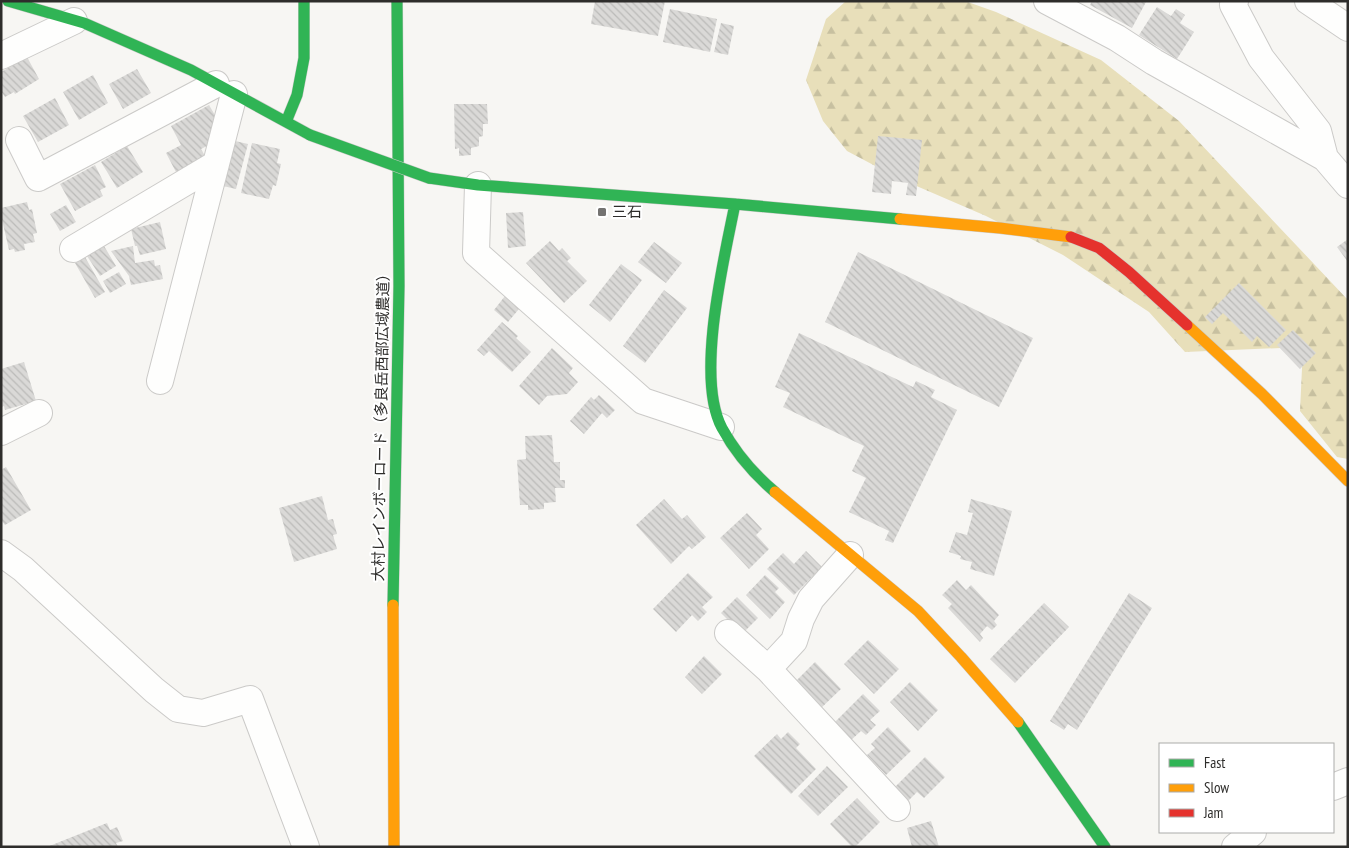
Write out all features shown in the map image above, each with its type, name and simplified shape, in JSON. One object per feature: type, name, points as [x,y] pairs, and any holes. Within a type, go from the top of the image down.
[{"type":"street","points":[[8,1],[74,21],[191,70],[310,134],[429,178],[478,185],[735,204],[1000,228],[1070,237],[1099,248],[1129,272],[1262,394],[1348,481]]},
{"type":"street","points":[[286,122],[296,95],[304,58],[304,1]]},
{"type":"street","name":"大村レインボーロード（多良岳西部広域農道）","points":[[394,847],[393,590],[399,286],[397,1]]},
{"type":"street","points":[[1048,1],[1117,38],[1154,62],[1325,158],[1348,185]]},
{"type":"street","points":[[1235,1],[1233,5],[1261,58],[1318,131],[1325,158]]},
{"type":"street","points":[[1308,1],[1348,28]]},
{"type":"street","points":[[1,56],[74,21]]},
{"type":"street","points":[[19,140],[38,178],[225,89]]},
{"type":"street","points":[[160,381],[216,164],[225,89]]},
{"type":"street","points":[[73,249],[216,164]]},
{"type":"street","points":[[478,185],[476,253],[643,401],[721,427]]},
{"type":"street","points":[[735,204],[717,294],[711,362],[712,396],[721,427],[736,452],[763,482],[826,536],[918,610],[961,657],[1016,720],[1105,847]]},
{"type":"street","points":[[1,432],[39,413]]},
{"type":"street","points":[[1,552],[23,569],[154,690],[178,709],[203,713],[250,699],[306,847]]},
{"type":"street","points":[[768,669],[794,641],[800,619],[811,599],[850,555]]},
{"type":"street","points":[[728,633],[768,669],[897,808]]},
{"type":"street","points":[[1334,787],[1348,781]]},
{"type":"street","points":[[1235,847],[1252,833]]},
{"type":"green space","points":[[846,1],[965,1],[996,12],[1101,60],[1179,121],[1348,300],[1348,459],[1337,457],[1300,411],[1303,347],[1185,352],[1149,312],[1063,255],[986,216],[898,178],[847,151],[823,121],[806,80],[826,19]]},
{"type":"building","points":[[595,1],[665,1],[658,36],[591,24]]},
{"type":"building","points":[[1092,1],[1146,2],[1132,28],[1090,5]]},
{"type":"building","points":[[1157,7],[1171,16],[1176,9],[1185,15],[1180,23],[1194,32],[1177,59],[1139,35]]},
{"type":"building","points":[[670,9],[717,19],[710,52],[663,42]]},
{"type":"building","points":[[721,23],[734,26],[728,55],[714,52]]},
{"type":"building","points":[[27,57],[39,79],[15,94],[14,92],[5,97],[1,91],[1,72]]},
{"type":"building","points":[[137,69],[151,93],[123,109],[109,84]]},
{"type":"building","points":[[93,75],[108,103],[79,120],[63,92]]},
{"type":"building","points":[[55,98],[69,125],[38,142],[23,116]]},
{"type":"building","points":[[454,104],[487,104],[488,124],[483,124],[483,136],[479,137],[479,146],[471,148],[471,155],[459,156],[459,148],[455,149]]},
{"type":"building","points":[[209,105],[219,122],[213,143],[201,149],[205,156],[176,172],[166,153],[181,145],[171,126]]},
{"type":"building","points":[[878,136],[922,140],[916,196],[906,195],[908,183],[892,181],[891,194],[872,192]]},
{"type":"building","points":[[235,141],[248,144],[236,189],[223,186]]},
{"type":"building","points":[[252,143],[280,149],[277,163],[281,164],[276,186],[273,185],[269,199],[241,193]]},
{"type":"building","points":[[127,146],[143,172],[117,188],[101,162]]},
{"type":"building","points":[[95,165],[106,187],[100,190],[103,196],[75,211],[60,184]]},
{"type":"building","points":[[27,202],[29,210],[32,209],[37,233],[33,234],[35,242],[24,244],[25,250],[15,252],[14,249],[9,250],[1,208]]},
{"type":"building","points":[[66,205],[76,222],[60,231],[50,214]]},
{"type":"building","points":[[523,212],[526,246],[508,248],[506,213]]},
{"type":"building","points":[[160,222],[166,249],[140,255],[137,246],[135,246],[131,229]]},
{"type":"building","points":[[1348,239],[1348,262],[1337,247]]},
{"type":"building","points":[[550,241],[559,251],[562,248],[571,258],[567,261],[587,281],[564,303],[526,263]]},
{"type":"building","points":[[654,242],[682,263],[666,283],[638,262]]},
{"type":"building","points":[[104,246],[116,266],[100,276],[87,256]]},
{"type":"building","points":[[133,246],[135,263],[154,260],[155,266],[160,265],[163,279],[131,285],[129,276],[111,251]]},
{"type":"building","points":[[858,252],[1033,338],[999,407],[825,322]]},
{"type":"building","points":[[85,257],[105,292],[95,298],[75,263]]},
{"type":"building","points":[[621,264],[642,280],[610,322],[589,305]]},
{"type":"building","points":[[119,272],[126,284],[110,293],[103,281]]},
{"type":"building","points":[[1239,283],[1286,330],[1269,347],[1257,336],[1252,342],[1223,313],[1212,324],[1205,317]]},
{"type":"building","points":[[664,290],[687,308],[645,363],[623,346]]},
{"type":"building","points":[[505,296],[519,309],[508,322],[494,310]]},
{"type":"building","points":[[502,322],[518,336],[516,338],[531,352],[512,372],[489,351],[484,356],[477,350]]},
{"type":"building","points":[[1293,330],[1316,353],[1300,369],[1277,345]]},
{"type":"building","points":[[799,333],[913,387],[916,381],[935,390],[931,397],[957,410],[893,543],[885,540],[889,531],[849,512],[866,478],[852,471],[864,446],[783,407],[790,393],[775,387]]},
{"type":"building","points":[[552,348],[573,368],[569,373],[578,382],[567,394],[547,396],[539,405],[519,386]]},
{"type":"building","points":[[24,362],[36,401],[5,410],[4,406],[1,407],[1,369]]},
{"type":"building","points":[[599,395],[615,410],[607,418],[602,413],[584,434],[570,421],[591,397],[594,400]]},
{"type":"building","points":[[552,435],[554,462],[560,462],[560,480],[565,480],[565,488],[555,488],[556,502],[544,503],[544,509],[528,510],[528,505],[520,505],[517,460],[526,459],[525,436]]},
{"type":"building","points":[[6,467],[31,510],[5,525],[1,520],[1,470]]},
{"type":"building","points":[[322,496],[328,520],[333,519],[337,534],[333,535],[337,549],[294,562],[279,508]]},
{"type":"building","points":[[664,499],[682,519],[687,515],[706,537],[692,549],[689,546],[671,564],[636,525]]},
{"type":"building","points":[[971,499],[1012,511],[994,576],[970,569],[972,562],[960,559],[961,556],[949,552],[956,532],[967,535],[973,513],[968,512]]},
{"type":"building","points":[[747,513],[762,529],[756,535],[769,549],[749,569],[720,538]]},
{"type":"building","points":[[806,551],[822,567],[794,595],[767,569],[783,553],[794,564]]},
{"type":"building","points":[[688,573],[713,597],[702,607],[707,612],[698,621],[692,615],[676,632],[653,609]]},
{"type":"building","points":[[765,575],[779,588],[775,592],[785,602],[770,619],[746,595]]},
{"type":"building","points":[[957,580],[966,590],[971,585],[999,615],[994,621],[997,625],[992,630],[987,626],[980,634],[983,638],[980,642],[948,608],[952,604],[942,595]]},
{"type":"building","points":[[1129,593],[1152,608],[1077,730],[1068,724],[1064,730],[1050,721]]},
{"type":"building","points":[[737,597],[758,618],[742,634],[721,613]]},
{"type":"building","points":[[1044,603],[1069,627],[1015,683],[990,659]]},
{"type":"building","points":[[868,640],[899,669],[874,694],[844,664]]},
{"type":"building","points":[[704,656],[722,674],[702,694],[685,677]]},
{"type":"building","points":[[815,662],[841,689],[819,710],[793,684]]},
{"type":"building","points":[[910,682],[938,710],[918,731],[890,702]]},
{"type":"building","points":[[863,694],[880,711],[870,720],[876,725],[866,735],[861,731],[850,741],[833,724]]},
{"type":"building","points":[[888,727],[911,751],[886,775],[867,755],[875,748],[871,744]]},
{"type":"building","points":[[788,732],[800,744],[796,748],[816,769],[791,794],[754,756],[777,734],[781,739]]},
{"type":"building","points":[[925,757],[945,777],[924,798],[917,792],[907,802],[894,788]]},
{"type":"building","points":[[827,766],[848,787],[818,816],[798,796]]},
{"type":"building","points":[[857,798],[880,822],[855,847],[852,847],[830,824]]},
{"type":"building","points":[[931,821],[939,847],[912,847],[907,828]]},
{"type":"building","points":[[107,823],[110,830],[117,827],[123,841],[116,843],[118,847],[47,847]]},
{"type":"traffic: fast","points":[[8,1],[84,23],[191,70],[310,135]]},
{"type":"traffic: fast","points":[[286,122],[297,95],[304,58],[304,1]]},
{"type":"traffic: fast","points":[[393,605],[399,286],[397,1]]},
{"type":"traffic: fast","points":[[310,135],[429,178]]},
{"type":"traffic: fast","points":[[429,178],[478,185],[735,204],[900,219]]},
{"type":"traffic: fast","points":[[735,204],[714,318],[711,350],[711,380],[714,406],[722,428],[733,446],[753,471],[775,492]]},
{"type":"traffic: fast","points":[[1018,722],[1105,847]]},
{"type":"traffic: slow","points":[[900,219],[1000,228],[1071,237]]},
{"type":"traffic: slow","points":[[1187,325],[1262,394],[1348,481]]},
{"type":"traffic: slow","points":[[775,492],[918,611],[1018,722]]},
{"type":"traffic: slow","points":[[393,605],[394,847]]},
{"type":"traffic: jam","points":[[1071,237],[1099,248],[1129,272],[1187,325]]},
{"type":"place","name":"三石","points":[[602,212]]}]
